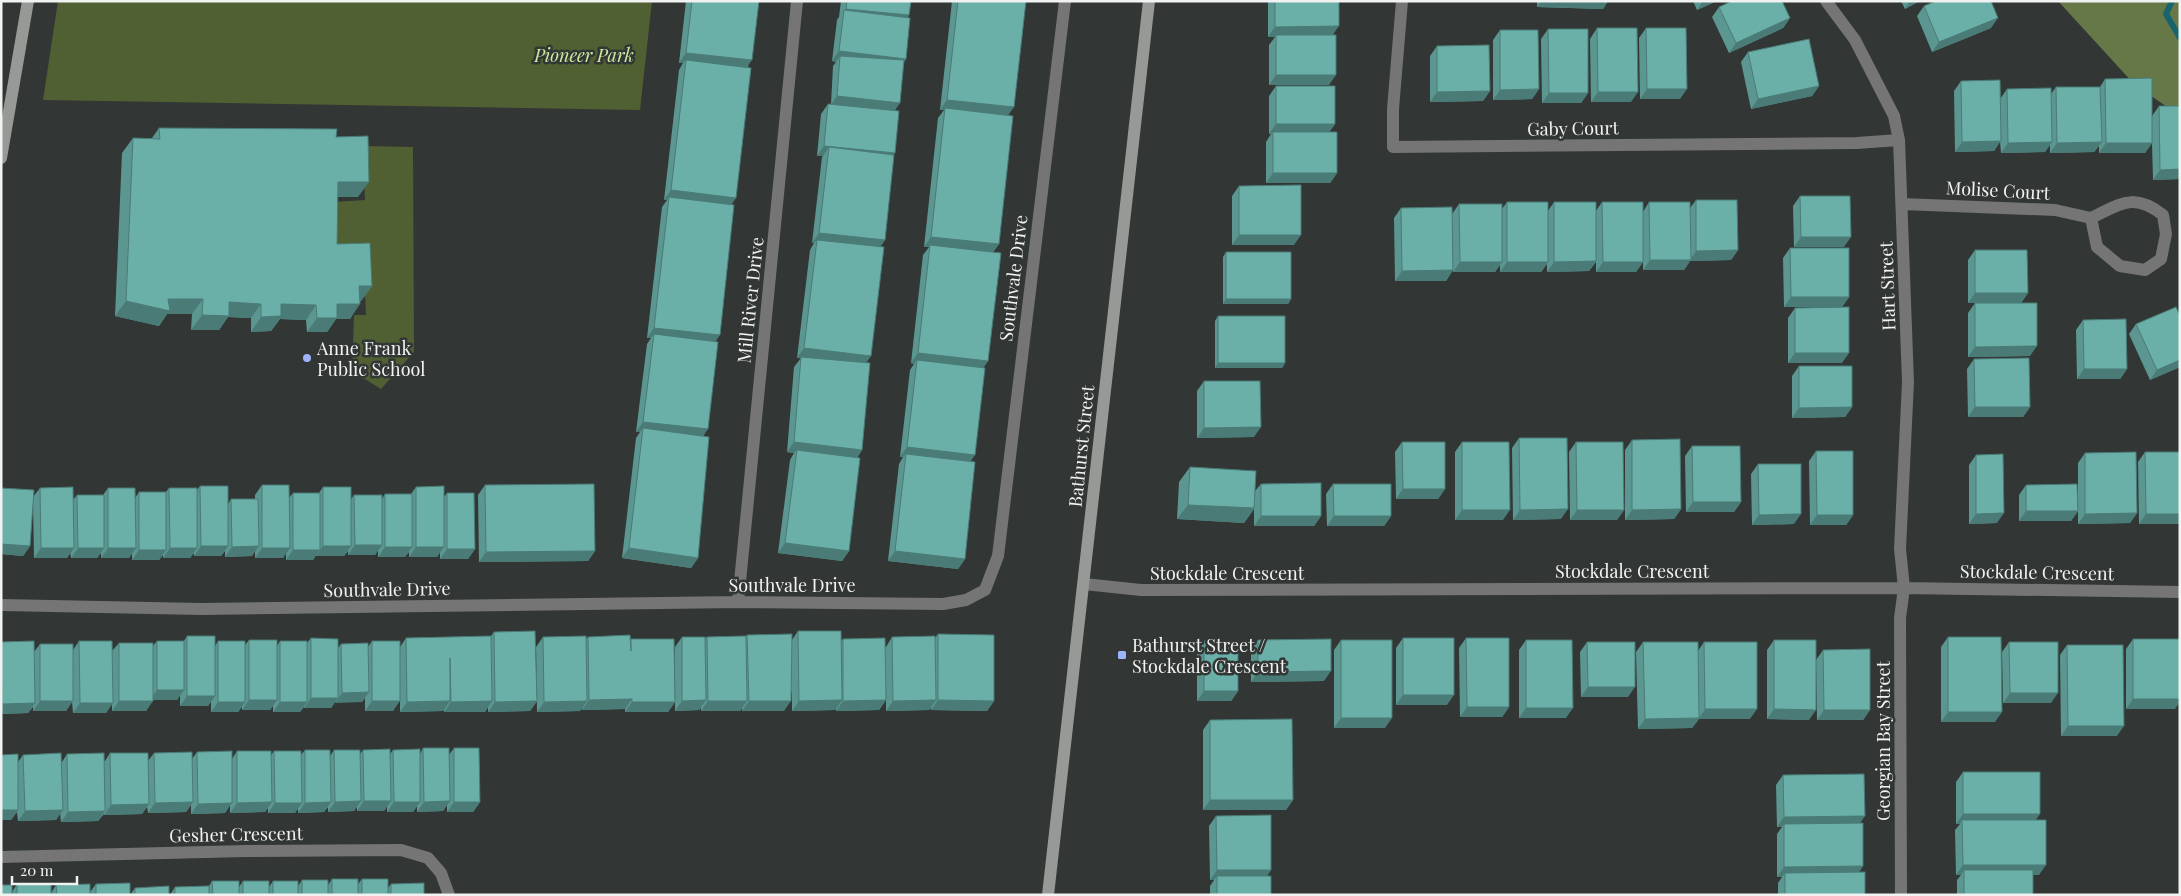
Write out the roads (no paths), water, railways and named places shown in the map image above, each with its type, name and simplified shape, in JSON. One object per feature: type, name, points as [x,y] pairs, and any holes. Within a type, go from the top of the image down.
[{"type":"main road","points":[[1,158],[28,1]]},
{"type":"main road","name":"Bathurst Street","points":[[1048,895],[1150,1]]},
{"type":"street","name":"Mill River Drive","points":[[738,602],[797,1]]},
{"type":"street","name":"Southvale Drive","points":[[1,604],[201,609],[738,602],[943,604],[966,600],[986,590],[998,556],[1065,1]]},
{"type":"street","name":"Gaby Court","points":[[1402,1],[1393,109],[1393,147],[1857,143],[1898,140]]},
{"type":"street","name":"Hart Street","points":[[1826,1],[1855,40],[1894,116],[1898,140],[1908,382],[1900,550],[1904,588]]},
{"type":"street","points":[[2129,201],[2149,204],[2163,215],[2166,234],[2161,259],[2145,270],[2120,266],[2097,247],[2090,218],[2129,201]]},
{"type":"street","name":"Molise Court","points":[[1902,204],[2055,210],[2090,218]]},
{"type":"street","name":"Stockdale Crescent","points":[[1084,584],[1141,590],[1904,588],[2180,592]]},
{"type":"street","name":"Georgian Bay Street","points":[[1901,895],[1900,618],[1904,588]]},
{"type":"street","name":"Gesher Crescent","points":[[1,857],[246,851],[401,850],[428,858],[440,873],[448,895]]},
{"type":"waterway","points":[[2172,1],[2166,14],[2180,38]]},
{"type":"place","name":"Anne Frank Public School","points":[[307,358]]},
{"type":"place","name":"Bathurst Street / Stockdale Crescent","points":[[1122,655]]},
{"type":"park label","name":"Pioneer Park","points":[[584,55]]}]
